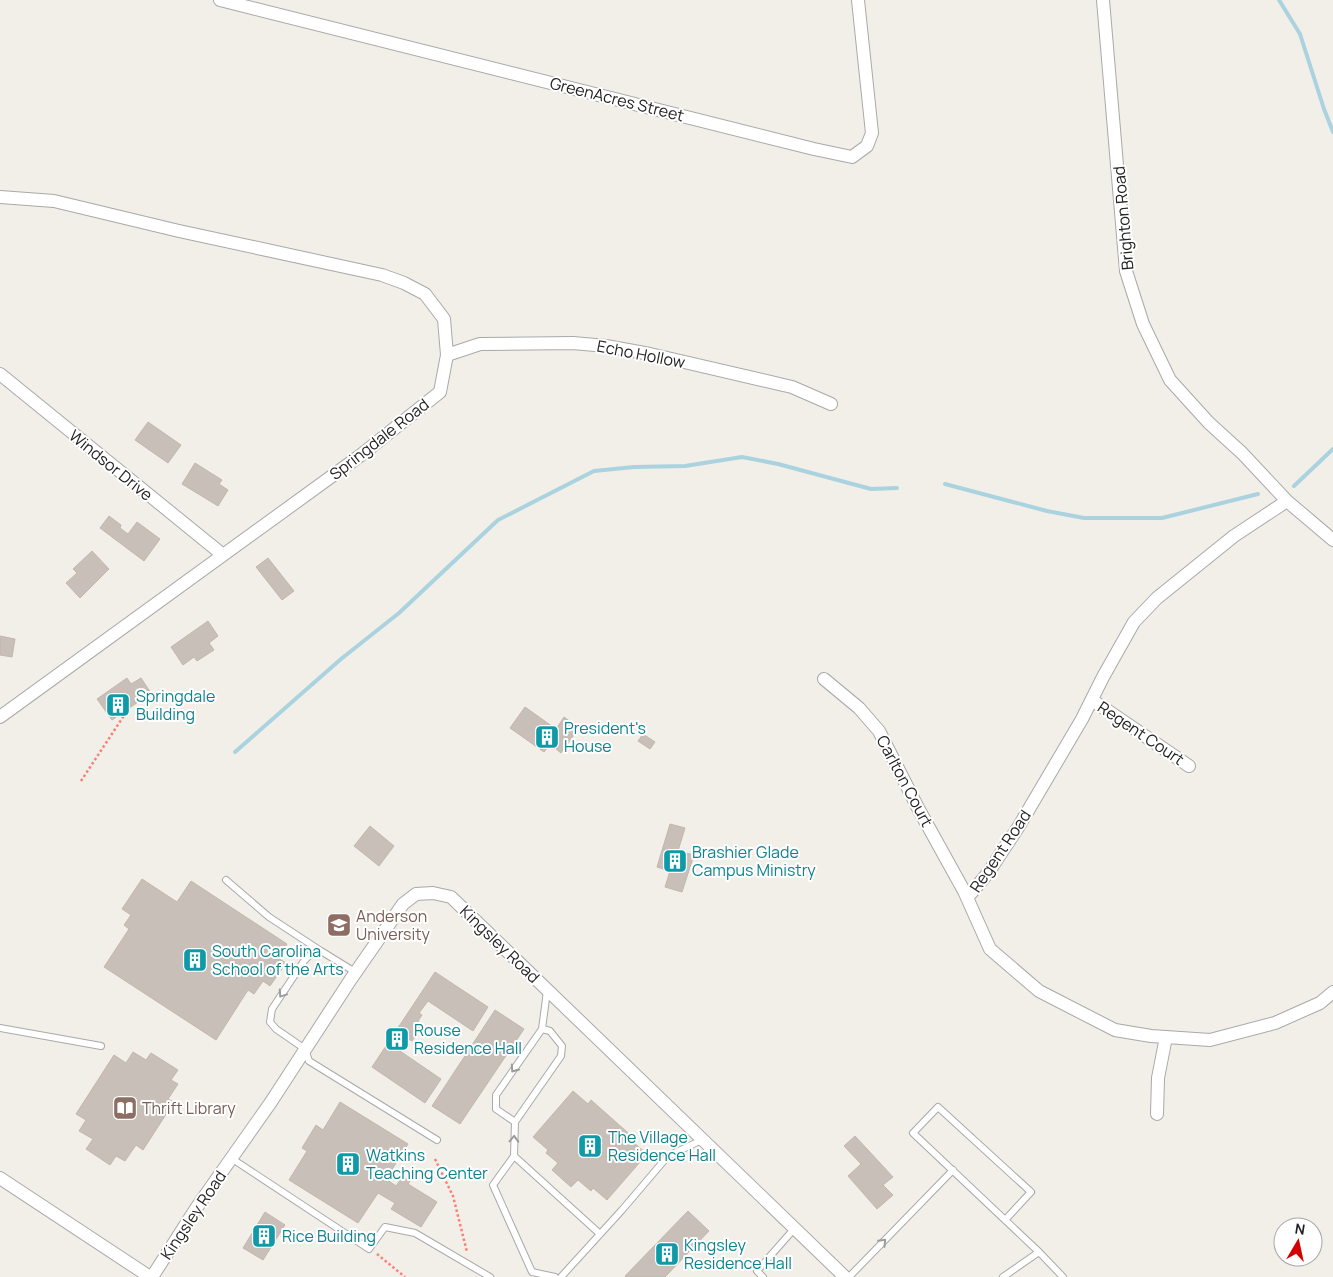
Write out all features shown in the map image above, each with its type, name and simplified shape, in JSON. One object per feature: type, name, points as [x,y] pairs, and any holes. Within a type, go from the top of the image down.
[{"type":"street","name":"GreenAcres Street","points":[[220,0],[852,157],[867,146],[872,133],[858,0]]},
{"type":"street","name":"Brighton Road","points":[[1103,0],[1126,271],[1143,324],[1170,380],[1209,423],[1242,453],[1287,501],[1333,540]]},
{"type":"street","name":"Springdale Road","points":[[0,197],[54,200],[178,231],[382,275],[404,282],[425,294],[444,319],[447,355],[440,392],[361,455],[0,717]]},
{"type":"street","name":"Echo Hollow","points":[[447,355],[480,344],[572,343],[606,346],[650,354],[792,387],[831,404]]},
{"type":"street","name":"Windsor Drive","points":[[0,374],[223,555]]},
{"type":"street","name":"Regent Road","points":[[1287,501],[1234,536],[1157,598],[1134,622],[1082,719],[1019,826],[988,873],[968,898],[990,949],[1039,991],[1115,1030],[1166,1037],[1210,1040],[1275,1023],[1320,1003],[1333,992]]},
{"type":"street","name":"Carlton Court","points":[[824,679],[859,708],[879,731],[918,808],[968,898]]},
{"type":"street","name":"Regent Court","points":[[1092,700],[1189,766]]},
{"type":"street","name":"Kingsley Road","points":[[151,1277],[271,1102],[355,972],[403,904],[416,894],[433,893],[451,897],[845,1277]]},
{"type":"street","points":[[1157,1114],[1158,1078],[1166,1037]]},
{"type":"street","points":[[0,1178],[151,1277]]},
{"type":"lane","points":[[226,880],[268,917],[355,972]]},
{"type":"lane","points":[[321,951],[312,953],[304,961],[272,1009],[270,1022],[276,1029],[305,1049],[309,1061],[437,1140]]},
{"type":"lane","points":[[515,1122],[496,1109],[496,1095],[542,1029],[548,990]]},
{"type":"lane","points":[[0,1028],[101,1046]]},
{"type":"lane","points":[[542,1029],[550,1031],[562,1046],[561,1056],[515,1122],[514,1156],[493,1185],[532,1272],[554,1277]]},
{"type":"lane","points":[[1005,1220],[1031,1192],[938,1107],[913,1133],[1063,1277]]},
{"type":"lane","points":[[560,1277],[668,1156],[702,1140]]},
{"type":"lane","points":[[514,1156],[600,1234]]},
{"type":"lane","points":[[231,1158],[369,1248],[385,1227],[415,1233],[490,1277]]},
{"type":"lane","points":[[849,1277],[953,1170]]},
{"type":"lane","points":[[763,1277],[757,1271],[794,1229]]},
{"type":"lane","points":[[1003,1277],[1039,1252]]},
{"type":"path","points":[[81,781],[125,714],[125,711]]},
{"type":"path","points":[[435,1159],[453,1196],[469,1263]]},
{"type":"path","points":[[369,1248],[404,1277]]},
{"type":"building","points":[[148,422],[181,445],[168,463],[135,440]]},
{"type":"building","points":[[195,463],[222,480],[219,484],[228,490],[218,506],[182,484]]},
{"type":"building","points":[[109,516],[121,525],[120,528],[128,534],[137,522],[160,539],[144,561],[100,528]]},
{"type":"building","points":[[92,551],[109,569],[80,598],[66,583],[77,573],[73,569]]},
{"type":"building","points":[[268,558],[294,591],[282,600],[256,567]]},
{"type":"building","points":[[208,621],[218,636],[209,643],[214,650],[197,661],[194,657],[183,665],[171,647]]},
{"type":"building","points":[[0,636],[15,639],[12,657],[0,655]]},
{"type":"building","name":"Springdale Building","points":[[127,678],[131,684],[141,678],[151,693],[112,720],[97,699]]},
{"type":"building","name":"President's House","points":[[525,707],[556,729],[564,717],[579,728],[561,753],[550,744],[544,752],[510,728]]},
{"type":"building","points":[[643,734],[655,742],[650,749],[638,741]]},
{"type":"building","name":"Brashier Glade Campus Ministry","points":[[670,824],[685,828],[678,851],[694,855],[682,892],[665,887],[670,871],[657,867]]},
{"type":"building","points":[[370,826],[394,846],[379,866],[354,846]]},
{"type":"building","name":"South Carolina School of the Arts","points":[[142,879],[177,902],[191,881],[287,944],[278,958],[286,963],[270,986],[263,981],[254,994],[248,990],[216,1040],[104,967],[129,929],[124,925],[131,915],[122,909]]},
{"type":"building","name":"Rouse Residence Hall","points":[[435,972],[488,1007],[473,1031],[428,1001],[419,1013],[422,1015],[418,1021],[423,1025],[412,1041],[405,1037],[397,1049],[441,1079],[425,1103],[372,1067]]},
{"type":"building","points":[[495,1010],[524,1029],[460,1124],[432,1106]]},
{"type":"building","name":"Thrift Library","points":[[133,1052],[146,1060],[151,1053],[178,1070],[171,1080],[178,1084],[168,1099],[174,1102],[143,1150],[136,1145],[125,1161],[116,1156],[110,1165],[86,1149],[93,1139],[79,1131],[86,1120],[76,1114],[114,1055],[126,1063]]},
{"type":"building","name":"The Village Residence Hall","points":[[573,1091],[588,1104],[591,1100],[635,1139],[633,1142],[647,1154],[607,1200],[593,1188],[591,1191],[578,1180],[571,1187],[552,1170],[558,1163],[546,1153],[548,1150],[533,1137]]},
{"type":"building","name":"Watkins Teaching Center","points":[[340,1102],[408,1144],[386,1179],[396,1186],[403,1176],[410,1181],[408,1184],[437,1202],[421,1227],[391,1209],[395,1203],[378,1193],[358,1223],[289,1180],[307,1151],[302,1148],[316,1125],[323,1130]]},
{"type":"building","points":[[855,1136],[893,1177],[883,1185],[893,1195],[877,1209],[848,1176],[861,1164],[844,1146]]},
{"type":"building","name":"Kingsley Residence Hall","points":[[688,1211],[709,1231],[665,1277],[626,1277],[625,1276]]},
{"type":"building","name":"Rice Building","points":[[265,1212],[285,1225],[263,1260],[243,1248]]},
{"type":"waterway","points":[[1279,0],[1300,34],[1333,132]]},
{"type":"waterway","points":[[1294,486],[1333,449]]},
{"type":"waterway","points":[[235,752],[341,659],[399,613],[498,520],[594,471],[634,467],[685,466],[742,457],[778,464],[871,489],[897,488]]},
{"type":"waterway","points":[[945,484],[1047,511],[1084,518],[1162,518],[1258,494]]},
{"type":"place","name":"Springdale Building","points":[[118,705]]},
{"type":"place","name":"President's House","points":[[547,737]]},
{"type":"place","name":"Brashier Glade Campus Ministry","points":[[675,861]]},
{"type":"place","name":"Anderson University","points":[[339,925]]},
{"type":"place","name":"South Carolina School of the Arts","points":[[195,960]]},
{"type":"place","name":"Rouse Residence Hall","points":[[397,1039]]},
{"type":"place","name":"Thrift Library","points":[[125,1108]]},
{"type":"place","name":"The Village Residence Hall","points":[[590,1146]]},
{"type":"place","name":"Watkins Teaching Center","points":[[348,1164]]},
{"type":"place","name":"Rice Building","points":[[264,1236]]},
{"type":"place","name":"Kingsley Residence Hall","points":[[667,1254]]}]
